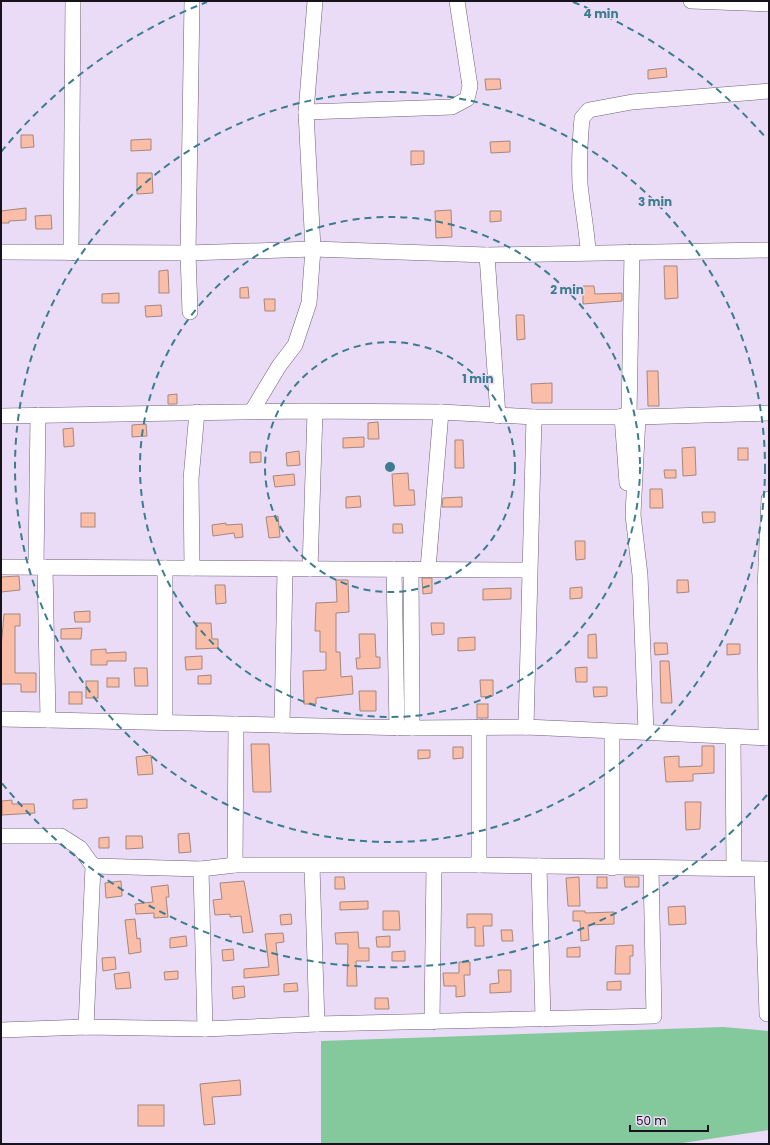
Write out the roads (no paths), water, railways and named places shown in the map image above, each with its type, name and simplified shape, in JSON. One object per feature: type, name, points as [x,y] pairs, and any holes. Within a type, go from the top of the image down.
[{"type":"street","points":[[71,253],[73,1]]},
{"type":"street","points":[[190,312],[188,253],[192,1]]},
{"type":"street","points":[[252,411],[279,366],[295,345],[309,302],[313,249],[306,112],[315,1]]},
{"type":"street","points":[[306,112],[452,107],[467,100],[470,86],[457,1]]},
{"type":"street","points":[[691,1],[769,4]]},
{"type":"street","points":[[588,252],[588,230],[580,186],[579,158],[582,118],[584,114],[589,110],[632,102],[769,91]]},
{"type":"street","points":[[1,252],[188,253],[313,249],[487,255],[588,252],[769,250]]},
{"type":"street","points":[[632,252],[629,507],[633,515],[640,575],[646,732]]},
{"type":"street","points":[[487,255],[498,416]]},
{"type":"street","points":[[1,416],[252,411],[441,412],[498,416],[630,416],[769,413]]},
{"type":"street","points":[[192,568],[191,479],[196,412]]},
{"type":"street","points":[[310,569],[315,412]]},
{"type":"street","points":[[428,569],[441,412]]},
{"type":"street","points":[[38,415],[41,567],[48,720]]},
{"type":"street","points":[[526,727],[534,416]]},
{"type":"street","points":[[1,719],[397,728],[526,727],[768,738],[767,588],[769,499]]},
{"type":"street","points":[[1,567],[529,570]]},
{"type":"street","points":[[165,568],[165,722]]},
{"type":"street","points":[[282,725],[285,569]]},
{"type":"street","points":[[394,569],[397,728]]},
{"type":"street","points":[[411,569],[412,728]]},
{"type":"street","points":[[235,865],[236,724]]},
{"type":"street","points":[[479,727],[479,865]]},
{"type":"street","points":[[612,732],[612,868]]},
{"type":"street","points":[[733,737],[734,868]]},
{"type":"street","points":[[1,836],[61,836],[80,848],[93,866],[86,1027]]},
{"type":"street","points":[[93,866],[201,869],[235,865],[479,865],[766,869],[767,1014]]},
{"type":"street","points":[[312,866],[317,1024]]},
{"type":"street","points":[[432,1022],[434,866]]},
{"type":"street","points":[[539,866],[543,1019]]},
{"type":"street","points":[[1,1030],[86,1027],[205,1029],[317,1024],[654,1016],[650,868]]},
{"type":"street","points":[[201,869],[205,1029]]}]
